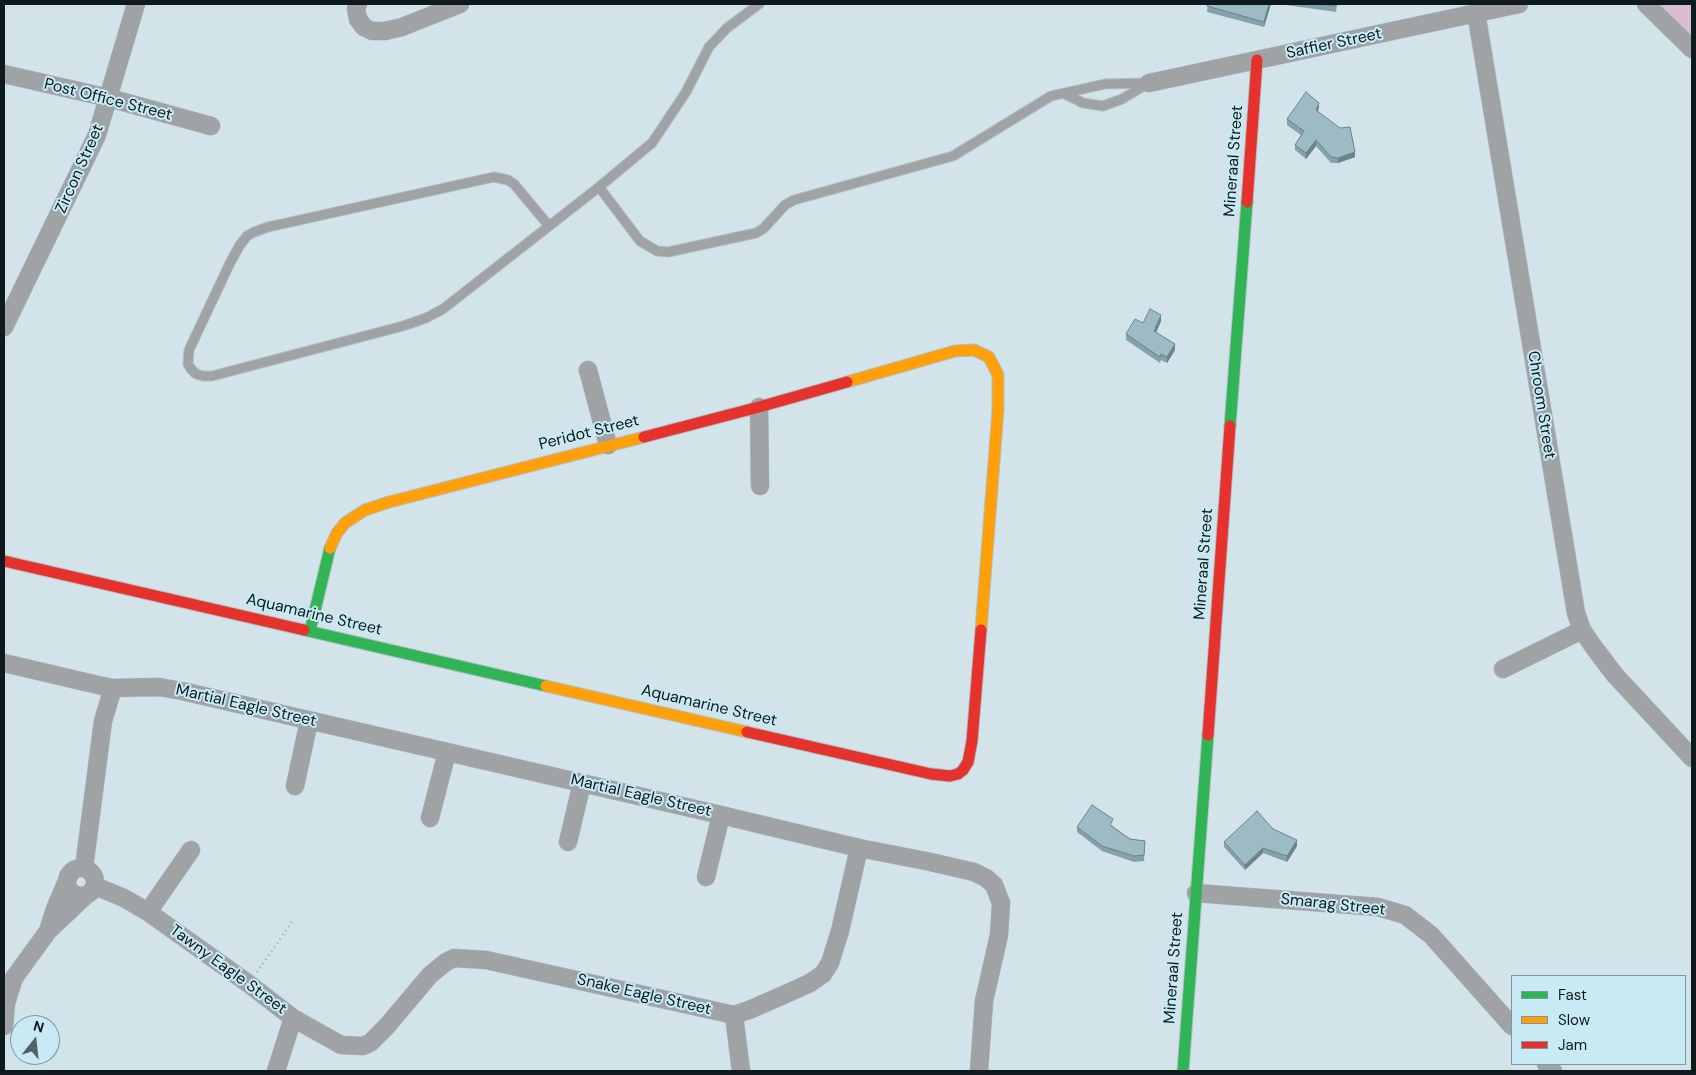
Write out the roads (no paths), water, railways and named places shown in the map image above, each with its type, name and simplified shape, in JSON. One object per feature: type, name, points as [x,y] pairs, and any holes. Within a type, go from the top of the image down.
[{"type":"street","name":"Zircon Street","points":[[4,327],[92,148],[109,98],[136,4]]},
{"type":"street","points":[[358,11],[364,27],[372,31],[385,31],[402,27],[460,4]]},
{"type":"street","name":"Saffier Street","points":[[1149,83],[1519,4]]},
{"type":"street","points":[[1646,4],[1692,49]]},
{"type":"street","name":"Chroom Street","points":[[1476,12],[1576,613],[1582,630],[1614,674],[1692,758]]},
{"type":"street","name":"Mineraal Street","points":[[1182,1071],[1257,60]]},
{"type":"street","name":"Post Office Street","points":[[4,74],[109,98],[212,126]]},
{"type":"street","name":"Aquamarine Street","points":[[4,561],[931,774],[950,776],[958,774],[963,770],[968,762],[972,741],[998,390],[998,375],[989,357],[974,350],[955,351]]},
{"type":"street","name":"Peridot Street","points":[[310,631],[327,555],[336,533],[355,516],[388,502],[759,406],[955,351]]},
{"type":"street","points":[[588,370],[608,445]]},
{"type":"street","points":[[759,406],[760,486]]},
{"type":"street","points":[[1503,668],[1582,630]]},
{"type":"street","name":"Martial Eagle Street","points":[[4,663],[106,686],[159,687],[176,690],[721,814],[859,848],[974,872],[994,884],[999,893],[1001,903],[999,935],[984,1001],[979,1071]]},
{"type":"street","points":[[48,932],[54,909],[76,872],[102,721],[106,686]]},
{"type":"street","points":[[295,786],[309,721]]},
{"type":"street","points":[[430,818],[447,752]]},
{"type":"street","points":[[568,842],[582,783]]},
{"type":"street","points":[[706,877],[721,814]]},
{"type":"street","name":"Snake Eagle Street","points":[[362,1046],[370,1042],[387,1026],[430,975],[454,958],[486,960],[734,1015],[788,994],[823,974],[830,963],[840,932],[859,848]]},
{"type":"street","points":[[148,912],[191,850]]},
{"type":"street","points":[[4,1026],[6,1003],[14,978],[48,932],[90,891],[96,882],[92,873],[76,872]]},
{"type":"street","name":"Tawny Eagle Street","points":[[76,872],[68,885],[76,896],[90,891],[124,898],[148,912],[249,984],[292,1018],[341,1045],[362,1046]]},
{"type":"street","name":"Smarag Street","points":[[1196,893],[1378,907],[1405,915],[1431,935],[1511,1025]]},
{"type":"street","points":[[734,1015],[741,1071]]},
{"type":"street","points":[[276,1071],[292,1018]]},
{"type":"lane","points":[[549,226],[514,184],[502,177],[494,177],[268,227],[254,232],[247,236],[240,245],[230,263],[189,350],[188,364],[190,369],[196,374],[212,376],[426,318],[443,309],[599,187],[652,143],[686,92],[709,47],[727,28],[759,4]]},
{"type":"lane","points":[[599,187],[640,241],[657,251],[668,252],[756,233],[764,228],[785,204],[794,200],[953,156],[1051,96],[1105,84],[1149,83]]},
{"type":"lane","points":[[1065,94],[1083,103],[1103,106],[1122,99],[1149,83]]}]
